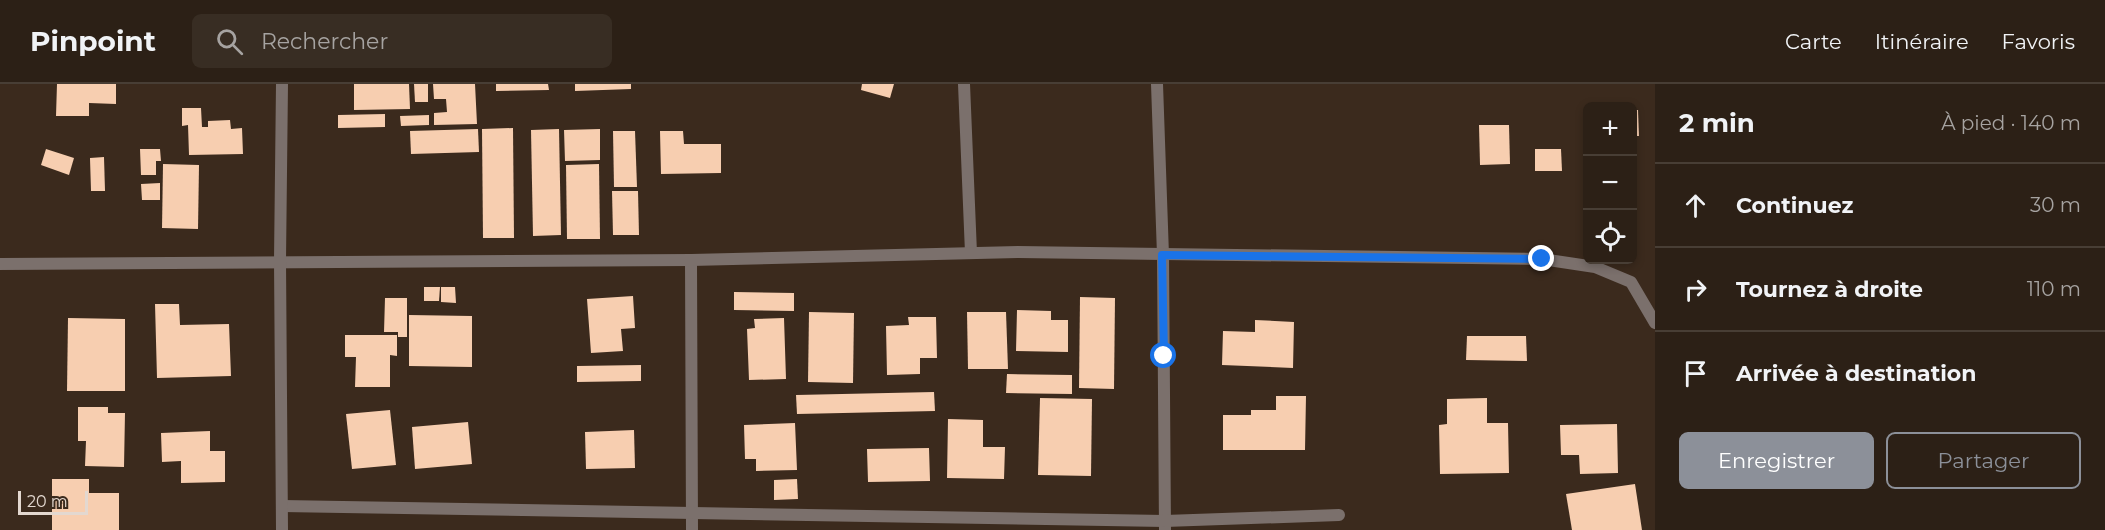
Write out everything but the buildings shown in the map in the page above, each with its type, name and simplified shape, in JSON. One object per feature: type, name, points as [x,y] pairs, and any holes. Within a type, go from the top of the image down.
[{"type":"street","points":[[282,84],[280,261],[282,530]]},
{"type":"street","points":[[964,84],[971,254]]},
{"type":"street","points":[[1157,84],[1162,255],[1165,526]]},
{"type":"street","points":[[0,264],[691,261],[1018,252],[1542,259],[1595,267],[1631,282],[1655,323]]},
{"type":"street","points":[[691,261],[692,530]]},
{"type":"street","points":[[282,506],[692,512],[1165,526],[1339,515]]},
{"type":"route","points":[[1164,356],[1162,255],[1542,259]]}]
